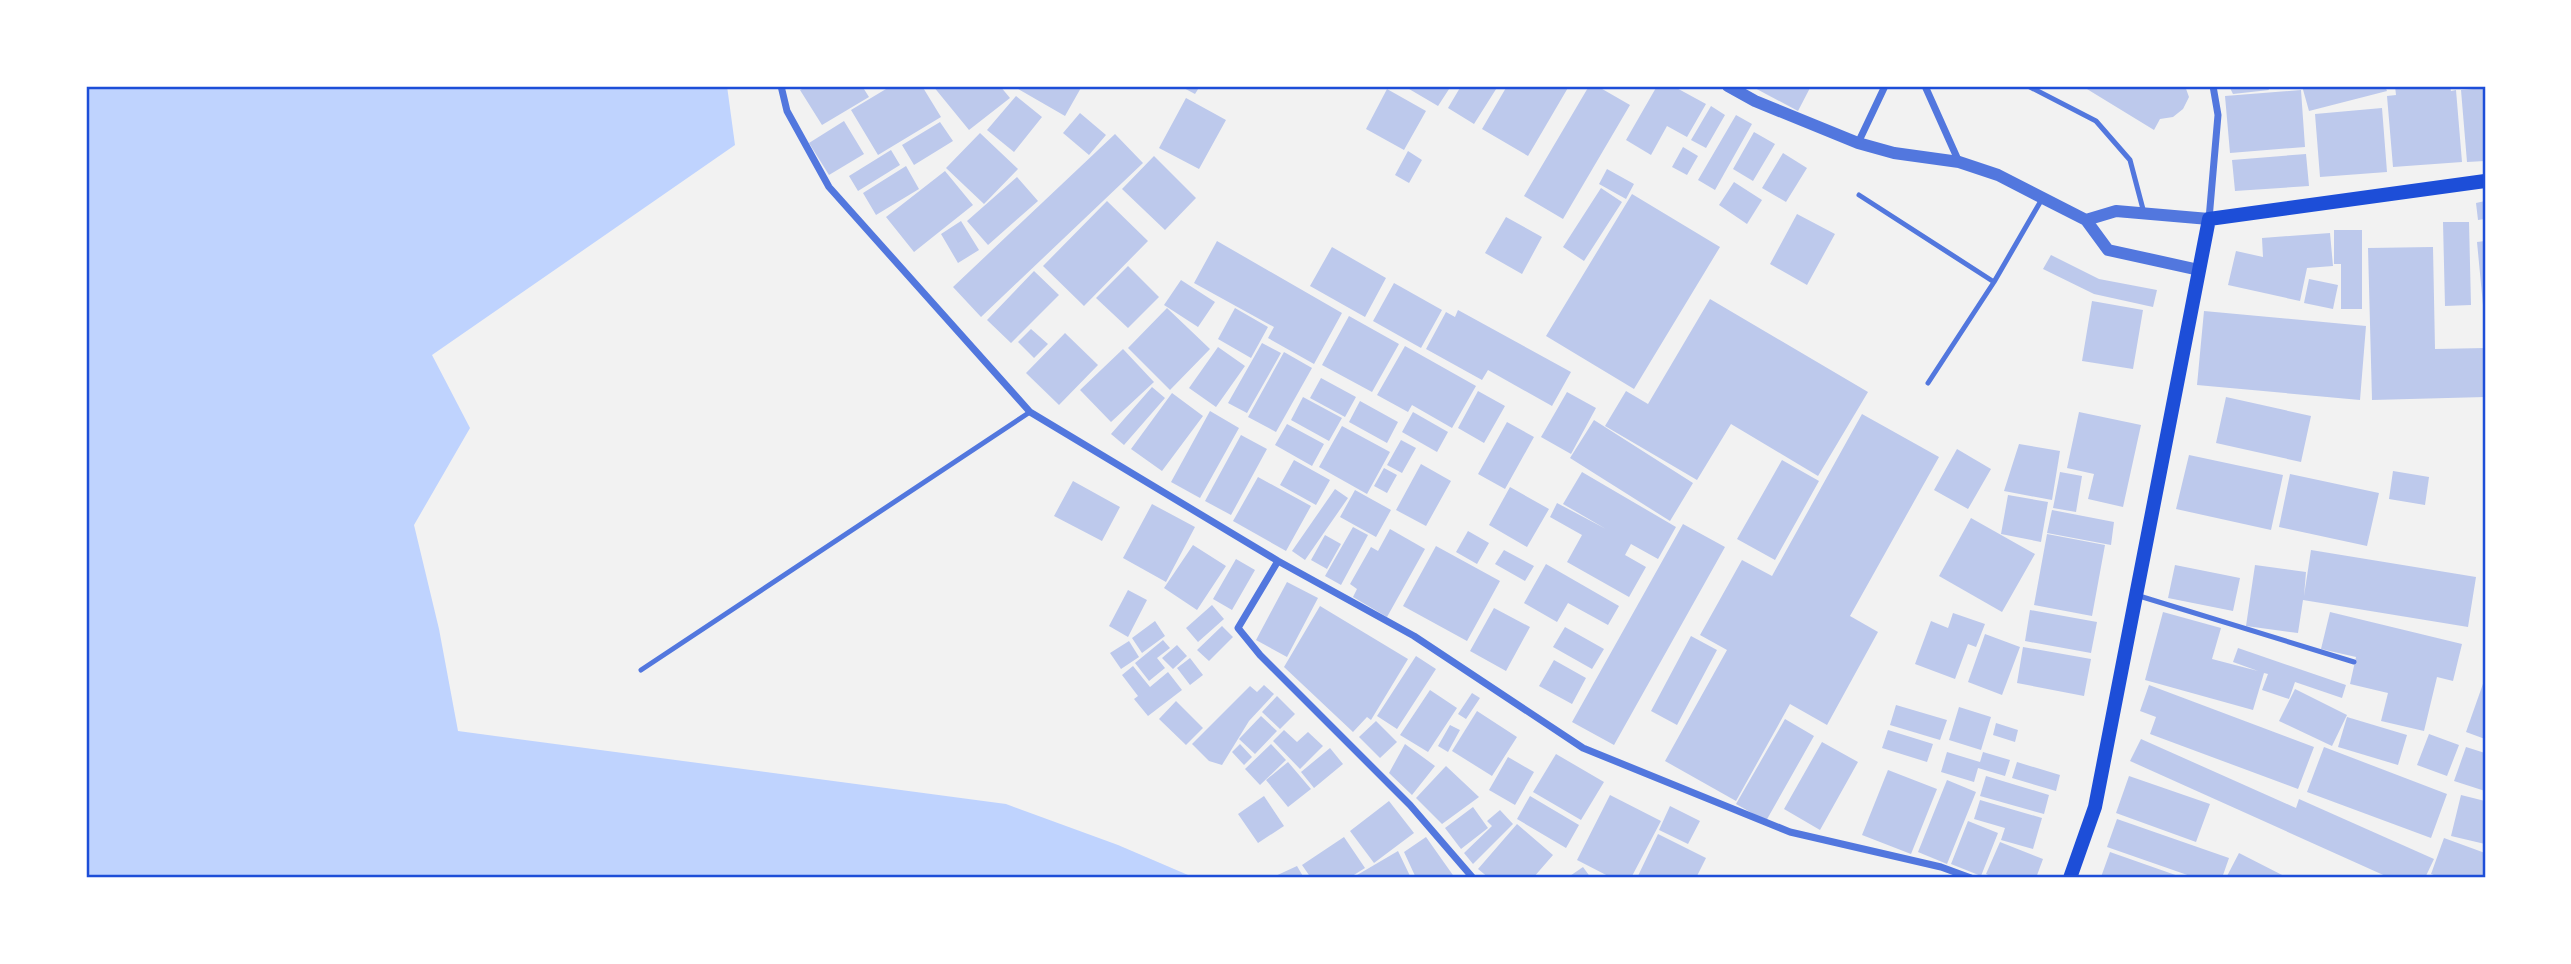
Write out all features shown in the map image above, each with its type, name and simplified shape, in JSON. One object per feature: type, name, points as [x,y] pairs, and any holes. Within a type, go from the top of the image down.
[{"type":"main road","points":[[2070,878],[2095,807],[2209,219],[2485,181]]},
{"type":"street","points":[[781,86],[787,111],[829,187],[1030,412],[1278,561],[1414,636],[1583,748],[1790,832],[1941,867],[1971,878]]},
{"type":"street","points":[[1727,86],[1755,101],[1858,143],[1894,153],[1959,162],[1998,175],[2086,219],[2108,250],[2199,270]]},
{"type":"street","points":[[1858,143],[1885,86]]},
{"type":"street","points":[[1925,86],[1959,162]]},
{"type":"street","points":[[2086,219],[2116,211],[2209,219],[2218,115],[2213,86]]},
{"type":"street","points":[[1278,561],[1238,628],[1260,655],[1410,805],[1473,878]]},
{"type":"lane","points":[[2028,86],[2096,121],[2130,160],[2144,213]]},
{"type":"lane","points":[[1859,195],[1994,282]]},
{"type":"lane","points":[[1928,383],[1994,282],[2043,196]]},
{"type":"lane","points":[[641,670],[1030,412]]},
{"type":"lane","points":[[2136,595],[2354,662]]},
{"type":"water","points":[[86,86],[727,86],[735,145],[432,355],[470,428],[414,525],[439,629],[458,731],[1006,804],[1118,845],[1195,878],[86,878]]},
{"type":"building","points":[[808,86],[862,86],[869,97],[822,125],[800,90]]},
{"type":"building","points":[[891,86],[922,86],[941,117],[878,155],[851,110]]},
{"type":"building","points":[[933,86],[1000,86],[1010,98],[969,130]]},
{"type":"building","points":[[1013,86],[1082,86],[1065,116]]},
{"type":"building","points":[[1180,86],[1200,86],[1195,94]]},
{"type":"building","points":[[1404,86],[1451,86],[1438,106]]},
{"type":"building","points":[[1461,86],[1498,86],[1474,124],[1448,108]]},
{"type":"building","points":[[1507,86],[1569,86],[1528,156],[1482,129]]},
{"type":"building","points":[[1589,86],[1597,86],[1630,105],[1563,219],[1524,196]]},
{"type":"building","points":[[1657,86],[1673,86],[1706,104],[1687,137],[1667,126],[1651,155],[1626,140]]},
{"type":"building","points":[[1751,86],[1811,86],[1798,111]]},
{"type":"building","points":[[2082,86],[2185,86],[2189,97],[2183,109],[2173,117],[2160,119],[2154,130]]},
{"type":"building","points":[[2229,86],[2267,86],[2269,90],[2233,94]]},
{"type":"building","points":[[2302,86],[2385,86],[2387,91],[2309,111]]},
{"type":"building","points":[[2395,86],[2450,86],[2451,91],[2456,90],[2462,162],[2393,167],[2387,96],[2396,95]]},
{"type":"building","points":[[2485,88],[2485,161],[2467,162],[2461,90]]},
{"type":"building","points":[[1387,89],[1426,111],[1404,150],[1366,129]]},
{"type":"building","points":[[2301,90],[2305,147],[2230,153],[2225,96]]},
{"type":"building","points":[[1016,96],[1042,117],[1014,152],[987,130]]},
{"type":"building","points":[[1186,98],[1226,120],[1199,169],[1159,148]]},
{"type":"building","points":[[1711,106],[1725,115],[1706,148],[1691,140]]},
{"type":"building","points":[[2382,108],[2387,172],[2320,177],[2315,114]]},
{"type":"building","points":[[1080,113],[1106,135],[1089,155],[1063,133]]},
{"type":"building","points":[[1736,115],[1752,124],[1715,190],[1698,180]]},
{"type":"building","points":[[844,121],[864,154],[829,175],[809,143]]},
{"type":"building","points":[[940,122],[953,141],[914,165],[902,145]]},
{"type":"building","points":[[1754,132],[1775,144],[1753,181],[1733,169]]},
{"type":"building","points":[[980,133],[1018,169],[984,204],[946,168]]},
{"type":"building","points":[[1115,134],[1143,163],[981,317],[953,287]]},
{"type":"building","points":[[1683,147],[1698,156],[1687,175],[1672,167]]},
{"type":"building","points":[[891,150],[900,165],[858,191],[849,176]]},
{"type":"building","points":[[1408,151],[1422,160],[1409,183],[1395,175]]},
{"type":"building","points":[[1783,153],[1807,168],[1786,202],[1762,188]]},
{"type":"building","points":[[2306,154],[2309,186],[2235,191],[2232,160]]},
{"type":"building","points":[[1154,156],[1196,198],[1165,230],[1122,189]]},
{"type":"building","points":[[906,166],[919,189],[876,215],[863,193]]},
{"type":"building","points":[[1607,169],[1634,184],[1626,199],[1599,184]]},
{"type":"building","points":[[945,171],[973,205],[914,252],[886,217]]},
{"type":"building","points":[[1017,177],[1038,201],[988,245],[967,221]]},
{"type":"building","points":[[1734,182],[1762,200],[1747,224],[1719,205]]},
{"type":"building","points":[[1601,188],[1622,202],[1584,261],[1563,247]]},
{"type":"building","points":[[1632,194],[1720,247],[1634,389],[1546,336]]},
{"type":"building","points":[[1107,201],[1148,241],[1084,306],[1043,266]]},
{"type":"building","points":[[2485,201],[2485,219],[2478,220],[2476,203]]},
{"type":"building","points":[[1797,214],[1835,234],[1807,285],[1770,264]]},
{"type":"building","points":[[1506,217],[1542,237],[1522,274],[1485,253]]},
{"type":"building","points":[[961,221],[979,250],[958,263],[941,234]]},
{"type":"building","points":[[2443,222],[2469,222],[2471,305],[2445,306]]},
{"type":"building","points":[[2334,230],[2362,230],[2362,309],[2341,309],[2341,264],[2334,264]]},
{"type":"building","points":[[2330,233],[2333,266],[2307,268],[2300,301],[2228,285],[2236,251],[2263,257],[2262,238]]},
{"type":"building","points":[[1217,241],[1342,313],[1314,364],[1268,338],[1274,327],[1194,283]]},
{"type":"building","points":[[2485,241],[2485,305],[2483,305],[2477,242]]},
{"type":"building","points":[[1332,247],[1386,278],[1365,317],[1310,286]]},
{"type":"building","points":[[2433,247],[2435,349],[2485,348],[2485,397],[2372,400],[2368,248]]},
{"type":"building","points":[[2051,255],[2099,279],[2157,290],[2153,307],[2094,294],[2043,269]]},
{"type":"building","points":[[1128,266],[1159,297],[1128,328],[1096,298]]},
{"type":"building","points":[[1034,271],[1059,295],[1011,343],[987,320]]},
{"type":"building","points":[[2309,279],[2338,285],[2333,309],[2304,303]]},
{"type":"building","points":[[1181,280],[1215,302],[1198,327],[1164,305]]},
{"type":"building","points":[[1394,283],[1442,310],[1421,348],[1373,321]]},
{"type":"building","points":[[1710,299],[1868,392],[1818,476],[1731,424],[1697,480],[1605,426],[1626,391],[1648,404]]},
{"type":"building","points":[[2092,301],[2143,310],[2133,369],[2082,361]]},
{"type":"building","points":[[1167,308],[1210,349],[1170,390],[1128,348]]},
{"type":"building","points":[[1235,308],[1268,327],[1251,358],[1218,339]]},
{"type":"building","points":[[1458,310],[1571,372],[1552,406],[1488,370],[1482,380],[1426,349],[1446,312],[1455,317]]},
{"type":"building","points":[[2204,311],[2366,326],[2360,400],[2197,385]]},
{"type":"building","points":[[1349,316],[1399,344],[1372,392],[1322,365]]},
{"type":"building","points":[[1031,329],[1048,344],[1034,358],[1018,342]]},
{"type":"building","points":[[1065,333],[1098,365],[1059,405],[1026,373]]},
{"type":"building","points":[[1262,343],[1281,353],[1247,413],[1228,403]]},
{"type":"building","points":[[1405,346],[1476,386],[1452,428],[1412,405],[1408,412],[1377,395]]},
{"type":"building","points":[[1218,347],[1245,366],[1216,407],[1189,388]]},
{"type":"building","points":[[1123,349],[1154,382],[1111,422],[1080,390]]},
{"type":"building","points":[[1284,352],[1312,368],[1276,432],[1248,417]]},
{"type":"building","points":[[1321,378],[1356,397],[1345,417],[1310,398]]},
{"type":"building","points":[[1152,387],[1165,398],[1124,445],[1111,434]]},
{"type":"building","points":[[1478,391],[1505,406],[1484,443],[1458,428]]},
{"type":"building","points":[[1567,392],[1596,408],[1571,454],[1541,437]]},
{"type":"building","points":[[1172,393],[1203,416],[1162,471],[1131,449]]},
{"type":"building","points":[[1303,397],[1342,418],[1329,441],[1291,420]]},
{"type":"building","points":[[2226,397],[2311,416],[2301,462],[2216,443]]},
{"type":"building","points":[[1360,401],[1398,422],[1387,443],[1349,422]]},
{"type":"building","points":[[1210,411],[1239,428],[1200,498],[1171,482]]},
{"type":"building","points":[[1413,412],[1448,432],[1437,452],[1402,432]]},
{"type":"building","points":[[2079,412],[2141,425],[2123,507],[2088,499],[2094,474],[2067,468]]},
{"type":"building","points":[[1862,414],[1939,457],[1850,616],[1878,632],[1827,725],[1790,704],[1736,801],[1665,761],[1727,650],[1700,635],[1742,560],[1772,576]]},
{"type":"building","points":[[1594,420],[1693,483],[1670,521],[1570,458]]},
{"type":"building","points":[[1507,422],[1534,437],[1505,489],[1478,474]]},
{"type":"building","points":[[1287,424],[1324,444],[1312,466],[1275,445]]},
{"type":"building","points":[[1342,426],[1390,452],[1367,494],[1319,467]]},
{"type":"building","points":[[1241,435],[1267,449],[1231,515],[1205,501]]},
{"type":"building","points":[[1401,440],[1416,448],[1402,473],[1387,465]]},
{"type":"building","points":[[2019,444],[2060,451],[2052,500],[2004,491]]},
{"type":"building","points":[[1957,449],[1991,469],[1968,509],[1934,490]]},
{"type":"building","points":[[2189,455],[2283,475],[2271,530],[2176,509]]},
{"type":"building","points":[[1294,460],[1330,480],[1316,505],[1280,485]]},
{"type":"building","points":[[1782,460],[1819,481],[1775,560],[1737,539]]},
{"type":"building","points":[[1421,464],[1451,481],[1426,526],[1396,510]]},
{"type":"building","points":[[1384,468],[1397,475],[1387,493],[1374,486]]},
{"type":"building","points":[[2393,471],[2429,477],[2425,505],[2389,499]]},
{"type":"building","points":[[1582,472],[1676,527],[1658,559],[1631,544],[1625,555],[1646,567],[1629,597],[1567,562],[1582,535],[1550,517],[1557,503],[1606,529],[1563,504]]},
{"type":"building","points":[[2060,472],[2082,476],[2076,512],[2053,508]]},
{"type":"building","points":[[2290,474],[2379,493],[2367,546],[2279,527]]},
{"type":"building","points":[[1258,477],[1311,506],[1286,551],[1233,521]]},
{"type":"building","points":[[1073,481],[1120,507],[1102,541],[1054,516]]},
{"type":"building","points":[[1510,487],[1549,509],[1527,547],[1489,525]]},
{"type":"building","points":[[1335,489],[1348,498],[1305,560],[1292,551]]},
{"type":"building","points":[[1355,490],[1391,510],[1376,537],[1340,517]]},
{"type":"building","points":[[2008,495],[2048,502],[2041,542],[2001,534]]},
{"type":"building","points":[[1152,504],[1195,527],[1166,582],[1123,558]]},
{"type":"building","points":[[2052,510],[2114,522],[2111,545],[2047,533]]},
{"type":"building","points":[[1971,518],[2035,554],[2002,612],[1939,576]]},
{"type":"building","points":[[1683,524],[1725,547],[1614,745],[1572,722]]},
{"type":"building","points":[[1353,527],[1368,535],[1341,585],[1325,576]]},
{"type":"building","points":[[1390,529],[1425,549],[1387,617],[1353,597],[1357,589],[1350,584],[1371,547],[1378,551]]},
{"type":"building","points":[[1468,531],[1489,543],[1477,564],[1456,552]]},
{"type":"building","points":[[2047,534],[2105,545],[2092,616],[2034,605]]},
{"type":"building","points":[[1325,535],[1341,544],[1327,569],[1311,560]]},
{"type":"building","points":[[1193,545],[1226,566],[1197,610],[1164,588]]},
{"type":"building","points":[[1436,546],[1500,581],[1467,641],[1403,606]]},
{"type":"building","points":[[1504,550],[1534,566],[1525,581],[1495,564]]},
{"type":"building","points":[[2311,550],[2476,577],[2468,627],[2303,600],[2298,633],[2246,626],[2255,565],[2306,572],[2304,596]]},
{"type":"building","points":[[1236,559],[1255,570],[1232,610],[1213,599]]},
{"type":"building","points":[[1546,564],[1619,606],[1608,625],[1568,603],[1557,622],[1524,603]]},
{"type":"building","points":[[2175,565],[2240,578],[2233,611],[2168,598]]},
{"type":"building","points":[[1287,582],[1318,598],[1287,657],[1256,640]]},
{"type":"building","points":[[1128,590],[1147,600],[1128,637],[1109,626]]},
{"type":"building","points":[[1212,605],[1224,619],[1198,642],[1186,628]]},
{"type":"building","points":[[1320,606],[1408,659],[1371,720],[1367,717],[1353,732],[1284,667]]},
{"type":"building","points":[[1494,608],[1530,627],[1506,671],[1470,651]]},
{"type":"building","points":[[2030,610],[2097,622],[2091,653],[2025,641]]},
{"type":"building","points":[[2163,612],[2221,628],[2212,659],[2258,671],[2233,662],[2238,648],[2346,685],[2342,698],[2295,682],[2289,699],[2262,690],[2268,674],[2264,673],[2253,710],[2145,680]]},
{"type":"building","points":[[2330,612],[2462,644],[2453,681],[2437,677],[2424,731],[2381,721],[2388,693],[2350,684],[2356,657],[2321,649]]},
{"type":"building","points":[[1953,613],[1985,624],[1976,647],[1968,644],[1955,679],[1915,664],[1931,621],[1948,628]]},
{"type":"building","points":[[1155,621],[1165,636],[1142,653],[1132,638]]},
{"type":"building","points":[[1222,626],[1233,637],[1209,661],[1197,650]]},
{"type":"building","points":[[1565,627],[1604,649],[1592,669],[1553,647]]},
{"type":"building","points":[[1985,634],[2020,647],[2002,695],[1968,682]]},
{"type":"building","points":[[1691,636],[1717,650],[1677,725],[1651,711]]},
{"type":"building","points":[[1163,640],[1170,648],[1157,658],[1165,668],[1149,681],[1135,663]]},
{"type":"building","points":[[1129,641],[1139,657],[1121,669],[1110,653]]},
{"type":"building","points":[[1177,645],[1187,656],[1173,669],[1162,658]]},
{"type":"building","points":[[2023,647],[2091,659],[2084,696],[2017,683]]},
{"type":"building","points":[[1416,656],[1436,669],[1397,729],[1377,716]]},
{"type":"building","points":[[1190,658],[1203,675],[1190,685],[1177,668]]},
{"type":"building","points":[[1554,660],[1586,678],[1572,704],[1539,686]]},
{"type":"building","points":[[1133,666],[1150,687],[1168,672],[1182,690],[1148,716],[1134,699],[1138,696],[1122,675]]},
{"type":"building","points":[[2485,678],[2485,739],[2466,732]]},
{"type":"building","points":[[1264,685],[1274,694],[1249,721],[1222,765],[1209,761],[1192,744],[1250,686],[1257,692]]},
{"type":"building","points":[[2149,685],[2314,747],[2298,789],[2150,734],[2156,717],[2140,711]]},
{"type":"building","points":[[2295,689],[2347,715],[2332,746],[2279,721]]},
{"type":"building","points":[[1430,690],[1457,708],[1428,752],[1400,735]]},
{"type":"building","points":[[1472,693],[1480,698],[1466,719],[1458,714]]},
{"type":"building","points":[[1277,696],[1295,714],[1280,729],[1262,712]]},
{"type":"building","points":[[1176,701],[1203,728],[1186,745],[1159,719]]},
{"type":"building","points":[[1896,705],[1947,720],[1940,740],[1890,725]]},
{"type":"building","points":[[1959,707],[1991,717],[1981,750],[1949,740]]},
{"type":"building","points":[[1477,711],[1517,737],[1492,776],[1452,751]]},
{"type":"building","points":[[1261,716],[1277,731],[1255,754],[1239,739]]},
{"type":"building","points":[[2347,717],[2407,735],[2398,765],[2338,747]]},
{"type":"building","points":[[1785,719],[1814,736],[1766,821],[1736,804]]},
{"type":"building","points":[[1376,721],[1397,742],[1380,758],[1359,737]]},
{"type":"building","points":[[1996,723],[2018,730],[2015,742],[1993,735]]},
{"type":"building","points":[[1450,725],[1460,730],[1448,752],[1438,746]]},
{"type":"building","points":[[1284,730],[1297,742],[1308,732],[1323,746],[1300,769],[1273,741]]},
{"type":"building","points":[[1888,730],[1933,744],[1927,762],[1882,748]]},
{"type":"building","points":[[2429,734],[2459,745],[2447,776],[2417,765]]},
{"type":"building","points":[[2141,739],[2296,808],[2299,799],[2434,859],[2425,878],[2390,878],[2130,761]]},
{"type":"building","points":[[1822,742],[1858,762],[1820,830],[1784,809]]},
{"type":"building","points":[[1240,744],[1252,757],[1244,765],[1232,752]]},
{"type":"building","points":[[1271,744],[1286,760],[1260,785],[1245,769]]},
{"type":"building","points":[[1405,744],[1435,766],[1412,795],[1389,773]]},
{"type":"building","points":[[2324,747],[2447,794],[2431,838],[2307,792]]},
{"type":"building","points":[[2466,747],[2485,753],[2485,791],[2454,781]]},
{"type":"building","points":[[1330,748],[1343,764],[1314,788],[1301,772]]},
{"type":"building","points":[[1947,752],[1980,762],[1983,752],[2010,760],[2005,776],[1978,768],[1974,782],[1941,772]]},
{"type":"building","points":[[1556,754],[1604,782],[1581,820],[1533,792]]},
{"type":"building","points":[[1508,757],[1534,772],[1515,805],[1489,790]]},
{"type":"building","points":[[1288,762],[1311,789],[1288,807],[1266,780]]},
{"type":"building","points":[[2017,762],[2060,775],[2056,791],[2012,778]]},
{"type":"building","points":[[1446,766],[1479,797],[1442,824],[1416,798]]},
{"type":"building","points":[[1888,770],[1937,789],[1911,854],[1862,835]]},
{"type":"building","points":[[1986,776],[2049,795],[2044,814],[1980,796]]},
{"type":"building","points":[[2129,776],[2210,804],[2196,842],[2116,813]]},
{"type":"building","points":[[1947,780],[1976,792],[1947,864],[1918,852]]},
{"type":"building","points":[[1610,795],[1661,821],[1631,878],[1612,878],[1577,860]]},
{"type":"building","points":[[2461,795],[2485,801],[2485,844],[2451,836]]},
{"type":"building","points":[[1264,796],[1284,826],[1258,843],[1238,814]]},
{"type":"building","points":[[1530,796],[1579,825],[1566,848],[1517,819]]},
{"type":"building","points":[[1980,800],[2042,818],[2033,849],[2001,840],[2005,828],[1974,819]]},
{"type":"building","points":[[1389,801],[1414,833],[1374,863],[1350,831]]},
{"type":"building","points":[[1670,806],[1700,821],[1688,844],[1659,830]]},
{"type":"building","points":[[1473,807],[1488,828],[1461,849],[1445,828]]},
{"type":"building","points":[[1500,810],[1513,824],[1473,864],[1464,853],[1492,826],[1487,821]]},
{"type":"building","points":[[2117,819],[2229,858],[2222,878],[2196,878],[2107,847]]},
{"type":"building","points":[[1968,821],[1998,833],[1981,876],[1951,864]]},
{"type":"building","points":[[1517,824],[1553,855],[1533,878],[1489,878],[1478,869]]},
{"type":"building","points":[[1658,834],[1706,858],[1696,878],[1637,878]]},
{"type":"building","points":[[1344,837],[1365,868],[1349,878],[1311,878],[1302,865]]},
{"type":"building","points":[[1426,837],[1455,878],[1416,878],[1404,852]]},
{"type":"building","points":[[2444,838],[2485,853],[2485,878],[2442,878],[2431,874]]},
{"type":"building","points":[[2000,842],[2043,859],[2036,878],[1996,878],[1986,874]]},
{"type":"building","points":[[1398,851],[1411,878],[1352,878]]},
{"type":"building","points":[[2110,852],[2184,878],[2101,877]]},
{"type":"building","points":[[2239,853],[2288,878],[2226,878]]},
{"type":"building","points":[[1297,866],[1304,878],[1271,878]]},
{"type":"building","points":[[1583,867],[1591,878],[1567,878]]}]
